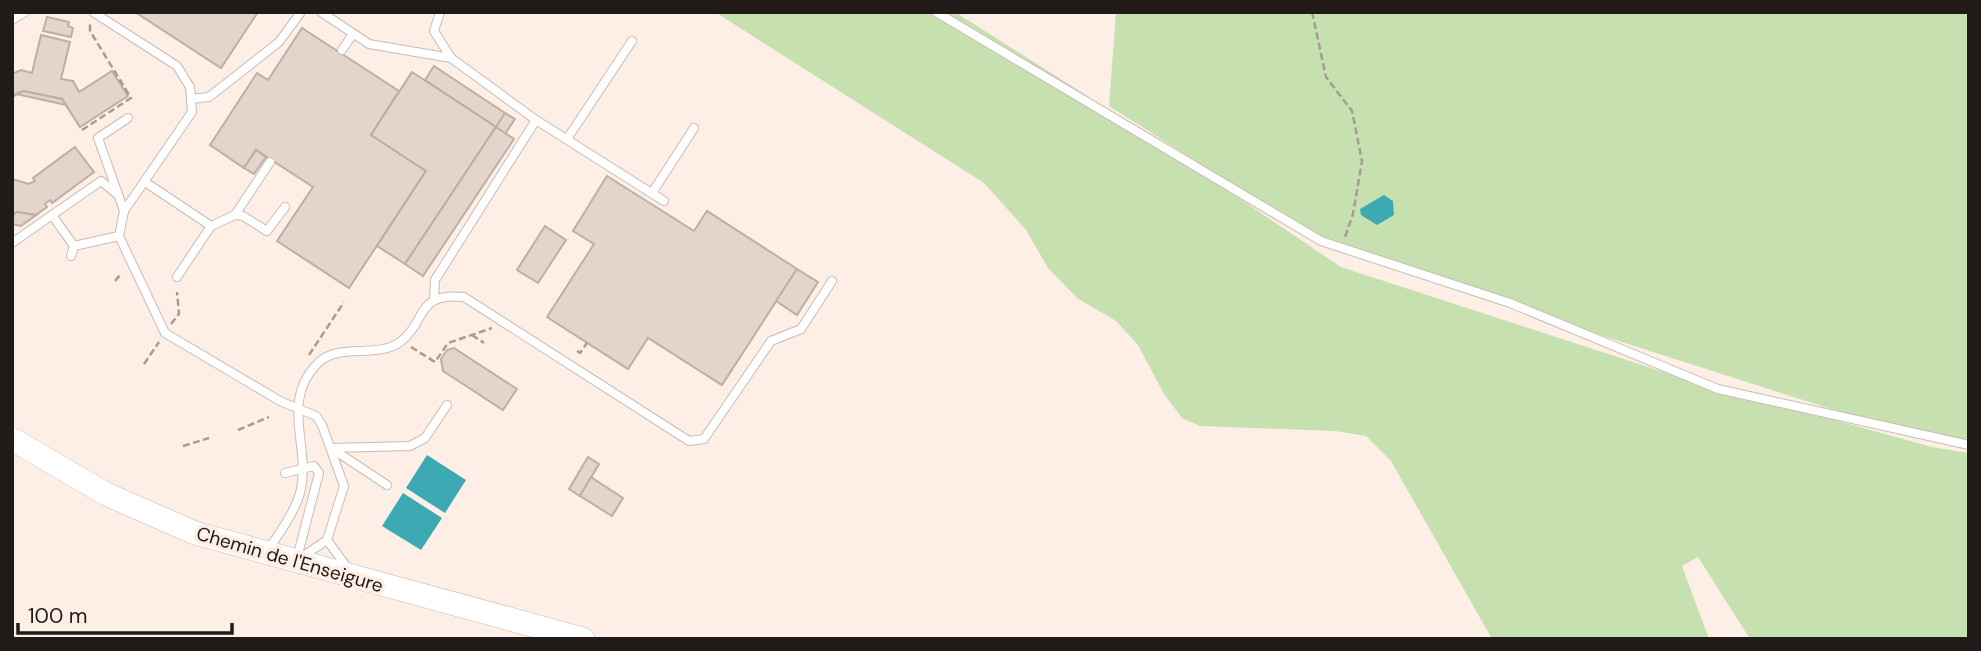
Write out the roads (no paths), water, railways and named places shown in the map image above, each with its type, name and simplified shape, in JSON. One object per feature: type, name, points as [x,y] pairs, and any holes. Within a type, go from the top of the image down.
[{"type":"street","name":"Chemin de l'Enseigure","points":[[12,439],[106,494],[195,533],[583,639]]},
{"type":"lane","points":[[12,20],[25,12]]},
{"type":"lane","points":[[93,12],[177,66],[190,87],[192,112],[124,211],[118,236],[165,333],[296,409],[316,416],[331,448],[344,486],[327,540],[296,561]]},
{"type":"lane","points":[[191,99],[209,97],[279,42],[301,12]]},
{"type":"lane","points":[[321,12],[369,44],[451,58]]},
{"type":"lane","points":[[440,12],[434,31],[451,58],[536,120],[664,201]]},
{"type":"lane","points":[[936,12],[1321,241],[1510,303],[1718,389],[1969,445]]},
{"type":"lane","points":[[342,50],[353,34]]},
{"type":"lane","points":[[567,139],[632,41]]},
{"type":"lane","points":[[124,211],[98,138],[128,118]]},
{"type":"lane","points":[[434,300],[435,280],[536,120]]},
{"type":"lane","points":[[652,193],[694,128]]},
{"type":"lane","points":[[235,215],[270,162]]},
{"type":"lane","points":[[12,243],[101,181],[117,194]]},
{"type":"lane","points":[[145,182],[211,226]]},
{"type":"lane","points":[[177,277],[211,226],[235,215],[243,216],[267,231],[285,206]]},
{"type":"lane","points":[[52,215],[74,246]]},
{"type":"lane","points":[[74,246],[118,236]]},
{"type":"lane","points":[[71,256],[74,246]]},
{"type":"lane","points":[[266,553],[300,493],[303,469],[296,409],[298,393],[319,361],[338,353],[374,350],[402,342],[425,307],[434,300],[449,295],[464,297],[689,441],[704,439],[716,426],[771,341],[801,329],[832,281]]},
{"type":"lane","points":[[331,448],[410,446],[425,438],[447,405]]},
{"type":"lane","points":[[331,448],[387,485]]},
{"type":"lane","points":[[285,474],[314,466],[320,473],[296,561]]},
{"type":"lane","points":[[327,540],[355,578]]},
{"type":"water","points":[[1384,195],[1393,201],[1394,215],[1377,225],[1361,215],[1360,209]]},
{"type":"water","points":[[427,455],[466,480],[445,513],[406,488]]},
{"type":"water","points":[[403,493],[442,518],[421,550],[382,526]]}]
